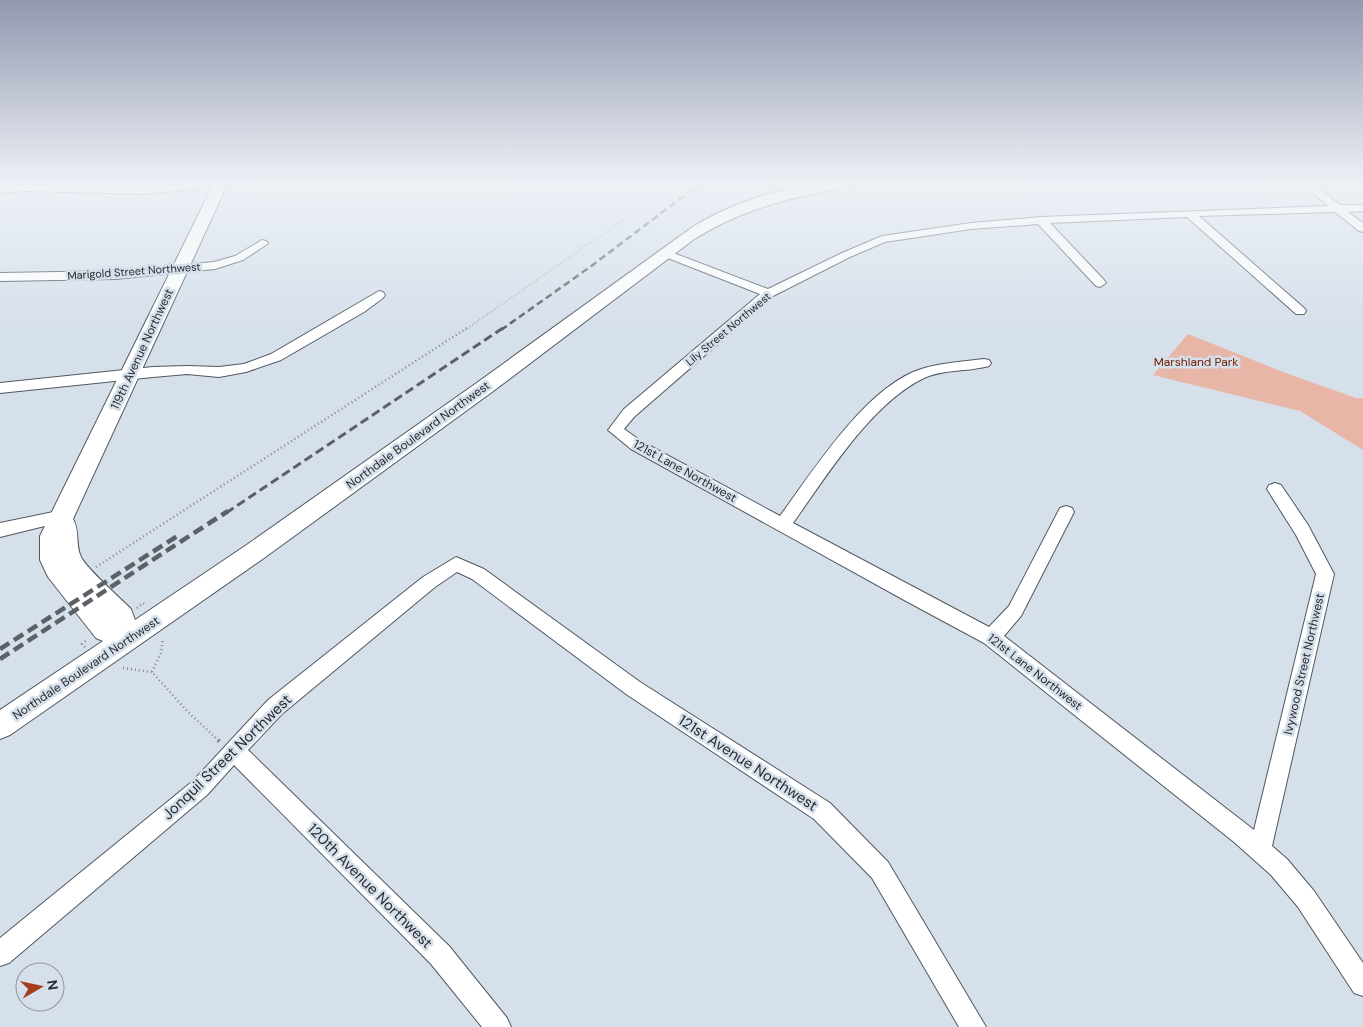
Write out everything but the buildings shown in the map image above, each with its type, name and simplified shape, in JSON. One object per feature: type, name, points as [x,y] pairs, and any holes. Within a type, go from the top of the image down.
[{"type":"street","name":"119th Avenue Northwest","points":[[126,639],[105,630],[56,570],[52,560],[52,536],[198,231]]},
{"type":"street","name":"Northdale Boulevard Northwest","points":[[0,726],[256,551],[485,387],[664,253],[697,231]]},
{"type":"street","name":"Lily Street Northwest","points":[[615,430],[629,413],[769,294],[882,239],[937,231]]},
{"type":"street","points":[[1051,231],[1100,283]]},
{"type":"street","points":[[1209,231],[1300,311]]},
{"type":"street","name":"Marigold Street Northwest","points":[[0,277],[116,275],[180,269],[230,262],[262,243]]},
{"type":"street","points":[[664,253],[769,294]]},
{"type":"street","points":[[0,388],[131,374],[187,370],[219,372],[260,364],[310,338],[379,295]]},
{"type":"street","points":[[782,524],[838,450],[898,385],[919,375],[984,363]]},
{"type":"street","name":"121st Lane Northwest","points":[[615,430],[636,445],[912,596],[991,637],[1242,834],[1279,867],[1306,899],[1363,984]]},
{"type":"street","name":"Ivywood Street Northwest","points":[[1260,850],[1325,574],[1313,547],[1295,516],[1275,489]]},
{"type":"street","points":[[991,637],[1014,611],[1066,512]]},
{"type":"street","points":[[0,530],[63,516],[67,555],[71,563],[122,618],[126,639]]},
{"type":"street","name":"Jonquil Street Northwest","points":[[0,954],[152,830],[200,788],[275,707],[429,582],[456,564]]},
{"type":"street","name":"121st Avenue Northwest","points":[[456,564],[478,574],[632,688],[822,811],[880,870],[973,1027]]},
{"type":"street","name":"120th Avenue Northwest","points":[[234,751],[440,955],[498,1027]]},
{"type":"path","points":[[82,576],[421,360],[564,263],[608,231]]},
{"type":"path","points":[[152,672],[161,653],[163,639]]},
{"type":"path","points":[[123,668],[152,672],[187,711],[222,743],[234,751]]},
{"type":"green space","name":"Marshland Park","points":[[1188,334],[1283,372],[1356,398],[1363,398],[1363,450],[1300,411],[1153,375]]},
{"type":"railway","points":[[501,330],[638,231]]},
{"type":"railway","points":[[226,513],[503,328]]},
{"type":"railway","points":[[0,659],[228,511]]},
{"type":"railway","points":[[0,649],[179,535]]}]
